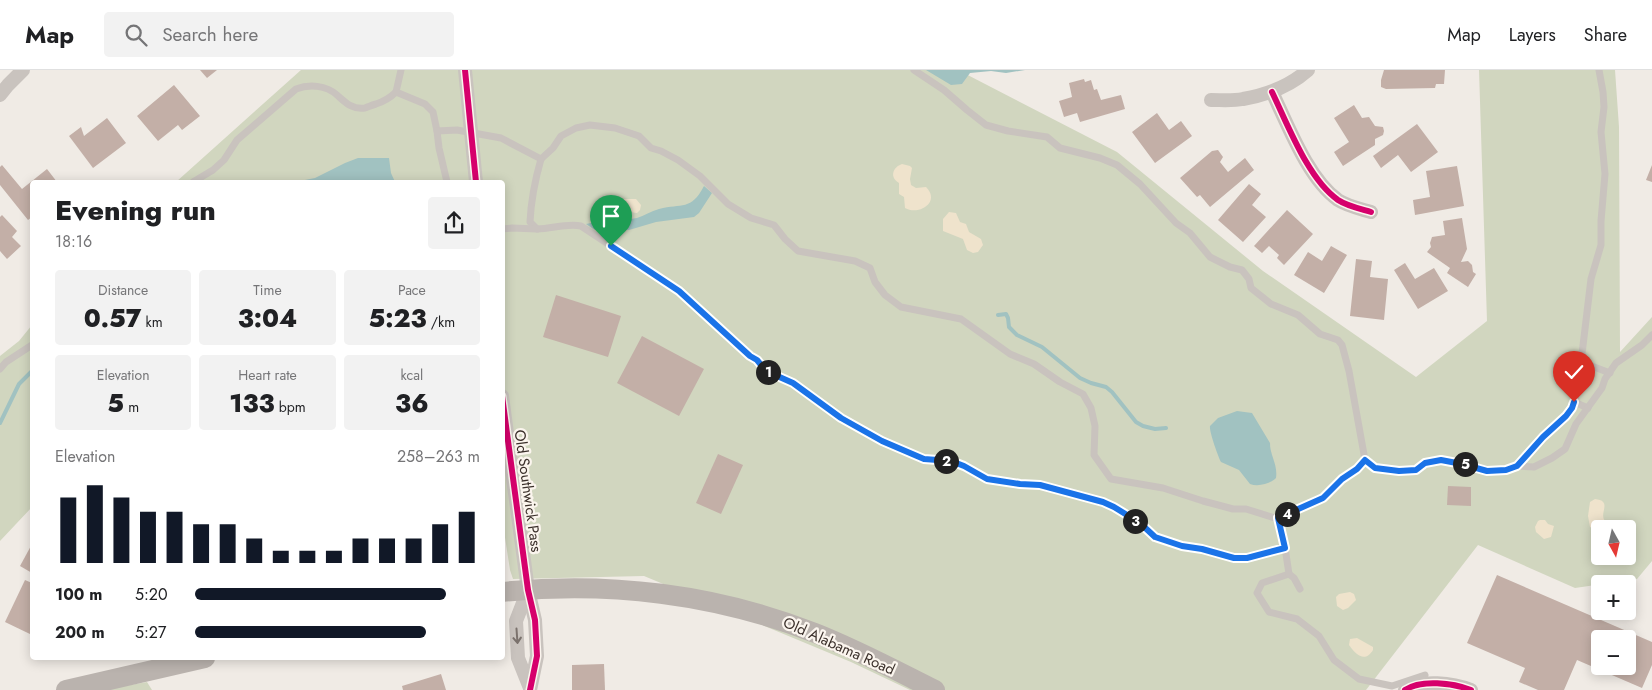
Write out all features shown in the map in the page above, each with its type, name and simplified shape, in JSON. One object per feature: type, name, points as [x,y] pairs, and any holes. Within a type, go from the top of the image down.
[{"type":"main road","name":"Old Alabama Road","points":[[505,592],[591,588],[654,592],[717,603],[777,619],[816,633],[853,649],[935,690]]},
{"type":"main road","points":[[66,690],[196,660]]},
{"type":"street","points":[[0,95],[24,70]]},
{"type":"street","points":[[464,70],[476,180]]},
{"type":"street","points":[[1211,100],[1242,100],[1272,92],[1308,70]]},
{"type":"street","points":[[1272,92],[1308,166],[1320,183],[1339,201],[1371,212]]},
{"type":"street","name":"Old Southwick Pass","points":[[505,418],[528,590],[535,620],[538,656],[530,689]]},
{"type":"street","points":[[528,590],[516,621],[518,658],[530,689]]},
{"type":"street","points":[[1405,690],[1410,686],[1439,683],[1445,687],[1471,690]]},
{"type":"lane","points":[[196,180],[213,170],[224,160],[237,140],[296,89],[306,85],[331,90],[346,104],[365,108],[389,99],[396,92],[401,70]]},
{"type":"lane","points":[[914,70],[944,90],[986,125],[1047,137],[1060,148],[1100,158],[1117,165],[1140,184],[1210,257],[1230,267],[1242,270],[1252,288],[1271,304],[1298,315],[1320,334],[1338,340],[1346,358],[1365,460],[1375,468],[1399,471],[1416,470],[1425,463],[1441,460],[1487,471],[1506,470],[1517,466],[1534,467],[1565,450],[1576,424],[1616,363],[1642,345],[1652,335]]},
{"type":"lane","points":[[1517,466],[1543,437],[1566,416],[1574,402],[1591,279],[1601,245],[1605,174],[1600,132],[1604,107],[1604,92],[1600,70]]},
{"type":"lane","points":[[396,92],[425,104],[433,112],[447,180]]},
{"type":"lane","points":[[537,229],[530,222],[534,182],[541,159],[561,136],[576,128],[590,125],[615,128],[638,136],[650,148],[661,151],[678,160],[700,176],[728,204],[751,218],[774,225],[798,251],[855,261],[870,268],[875,282],[885,295],[901,307],[960,319],[1010,354],[1034,364],[1060,382],[1083,394],[1091,408],[1095,426],[1094,455],[1111,479],[1163,488],[1203,501],[1246,509],[1278,518],[1323,498],[1365,460]]},
{"type":"lane","points":[[437,131],[457,130],[500,138],[541,159]]},
{"type":"lane","points":[[505,229],[548,229],[572,224],[581,226],[679,291],[750,356],[757,360],[766,371],[793,383],[841,418],[882,441],[924,459],[951,461],[987,479],[1040,485],[1103,502],[1140,523],[1155,537],[1182,546],[1202,549],[1234,558],[1247,558],[1285,548]]},
{"type":"lane","points":[[0,369],[6,362],[30,347]]},
{"type":"lane","points":[[1581,362],[1610,373]]},
{"type":"lane","points":[[1574,402],[1588,408]]},
{"type":"lane","points":[[1278,518],[1289,574],[1294,578],[1300,589]]},
{"type":"lane","points":[[1289,574],[1262,582],[1257,593],[1269,612],[1297,619],[1319,636],[1334,660],[1359,679],[1384,687],[1425,675]]},
{"type":"green space","points":[[301,70],[958,70],[1117,152],[1263,271],[1416,377],[1487,321],[1479,70],[1615,70],[1619,127],[1620,352],[1652,317],[1652,561],[1637,579],[1636,575],[1591,575],[1591,586],[1575,588],[1478,545],[1366,690],[910,690],[851,662],[644,576],[513,579],[505,538],[505,180],[178,180]]},
{"type":"green space","points":[[30,327],[30,509],[0,541],[0,356],[19,341]]},
{"type":"green space","points":[[147,682],[152,690],[102,690]]},
{"type":"sand","points":[[902,164],[912,168],[911,185],[916,188],[926,187],[930,193],[930,202],[922,209],[911,210],[905,208],[904,197],[899,194],[899,183],[893,175],[896,167]]},
{"type":"sand","points":[[636,199],[641,205],[640,210],[637,213],[623,211],[618,203],[620,200]]},
{"type":"sand","points":[[949,212],[956,213],[960,222],[966,224],[969,232],[981,239],[983,245],[978,252],[973,253],[967,250],[963,239],[943,231],[943,219]]},
{"type":"sand","points":[[1595,499],[1603,502],[1605,520],[1591,520],[1591,528],[1588,516],[1590,502]]},
{"type":"sand","points":[[1540,520],[1545,520],[1548,524],[1554,526],[1551,537],[1544,539],[1536,532],[1535,527]]},
{"type":"sand","points":[[1350,592],[1354,594],[1356,600],[1343,610],[1337,606],[1336,597],[1339,594]]},
{"type":"sand","points":[[1357,638],[1373,647],[1370,654],[1364,657],[1361,656],[1349,645],[1350,639]]},
{"type":"water","points":[[926,70],[1025,70],[1006,73],[991,71],[970,73],[962,84],[951,85]]},
{"type":"water","points":[[358,158],[389,158],[394,180],[305,180],[315,178]]},
{"type":"water","points":[[704,186],[712,193],[699,213],[694,217],[656,222],[629,230],[601,228],[595,230],[586,224],[637,218],[659,209],[685,205],[695,199]]},
{"type":"water","points":[[1237,411],[1252,413],[1270,443],[1276,473],[1276,478],[1271,482],[1260,485],[1250,484],[1239,470],[1221,462],[1212,438],[1210,426],[1218,418]]},
{"type":"building","points":[[200,70],[217,70],[207,78]]},
{"type":"building","points":[[1384,70],[1445,70],[1444,84],[1436,84],[1435,88],[1386,89],[1381,87]]},
{"type":"building","points":[[1084,79],[1085,82],[1091,80],[1094,90],[1097,89],[1101,100],[1121,95],[1125,109],[1080,122],[1077,113],[1064,117],[1059,101],[1072,97],[1069,83]]},
{"type":"building","points":[[174,85],[200,116],[182,130],[178,125],[158,141],[137,116]]},
{"type":"building","points":[[1354,105],[1362,118],[1369,117],[1375,126],[1383,127],[1384,131],[1383,135],[1375,139],[1375,145],[1343,166],[1334,152],[1349,142],[1334,118]]},
{"type":"building","points":[[1157,113],[1169,130],[1181,121],[1192,136],[1155,163],[1132,132]]},
{"type":"building","points":[[107,118],[126,143],[93,168],[69,136],[81,127],[84,136]]},
{"type":"building","points":[[1417,124],[1438,152],[1411,172],[1398,155],[1381,168],[1373,156]]},
{"type":"building","points":[[1218,150],[1223,157],[1220,162],[1228,172],[1245,158],[1254,170],[1210,207],[1200,195],[1197,197],[1180,178],[1212,151]]},
{"type":"building","points":[[2,165],[22,189],[30,183],[30,218],[28,220],[0,185],[0,167]]},
{"type":"building","points":[[1652,165],[1652,182],[1646,180]]},
{"type":"building","points":[[1457,166],[1464,206],[1415,215],[1413,200],[1430,197],[1426,171]]},
{"type":"building","points":[[47,169],[55,180],[33,180]]},
{"type":"building","points":[[1249,184],[1261,194],[1252,205],[1266,217],[1243,242],[1218,220]]},
{"type":"building","points":[[1287,210],[1313,234],[1284,265],[1277,258],[1279,255],[1269,246],[1262,253],[1254,246]]},
{"type":"building","points":[[2,215],[17,231],[12,237],[21,246],[7,259],[0,251],[0,217]]},
{"type":"building","points":[[1462,218],[1467,249],[1461,262],[1468,261],[1472,265],[1473,272],[1476,274],[1468,287],[1447,273],[1450,268],[1427,252],[1431,247],[1432,237],[1445,235],[1443,221]]},
{"type":"building","points":[[1331,246],[1347,255],[1324,293],[1294,275],[1308,252],[1322,261]]},
{"type":"building","points":[[1356,259],[1372,261],[1370,277],[1388,279],[1384,320],[1350,316]]},
{"type":"building","points":[[1405,263],[1415,279],[1434,268],[1448,291],[1418,309],[1394,270]]},
{"type":"building","points":[[556,295],[621,316],[608,357],[543,337]]},
{"type":"building","points":[[642,336],[704,369],[679,416],[617,383]]},
{"type":"building","points":[[718,454],[743,465],[721,514],[696,503]]},
{"type":"building","points":[[1448,486],[1471,487],[1471,506],[1447,505]]},
{"type":"building","points":[[30,548],[30,572],[20,566]]},
{"type":"building","points":[[1497,575],[1591,616],[1591,620],[1601,620],[1624,630],[1591,630],[1591,666],[1577,660],[1564,690],[1538,690],[1519,682],[1525,668],[1467,643]]},
{"type":"building","points":[[25,580],[30,582],[30,634],[5,622]]},
{"type":"building","points":[[1636,635],[1652,642],[1652,665],[1642,688],[1612,675],[1636,675]]},
{"type":"building","points":[[604,664],[605,690],[572,690],[572,665]]},
{"type":"building","points":[[441,674],[446,690],[403,690],[402,686]]},
{"type":"waterway","points":[[998,315],[1006,314],[1009,327],[1017,335],[1042,347],[1080,378],[1106,387],[1136,422],[1155,429],[1166,428]]},
{"type":"waterway","points":[[0,423],[19,384],[30,373]]},
{"type":"cycle path","points":[[465,70],[476,180]]},
{"type":"cycle path","points":[[1272,92],[1292,135],[1317,179],[1338,200],[1350,206],[1371,212]]},
{"type":"cycle path","points":[[505,418],[528,590],[535,620],[537,656],[530,690]]},
{"type":"cycle path","points":[[1405,690],[1428,683],[1471,690]]},
{"type":"route","points":[[611,246],[679,291],[750,356],[757,360],[766,371],[793,383],[841,418],[882,441],[924,459],[951,461],[987,479],[1040,485],[1103,502],[1140,523],[1155,537],[1182,546],[1202,549],[1234,558],[1247,558],[1285,548],[1278,518],[1323,498],[1365,460],[1375,468],[1399,471],[1416,470],[1425,463],[1441,460],[1487,471],[1506,470],[1517,466],[1543,437],[1566,416],[1574,402]]}]
